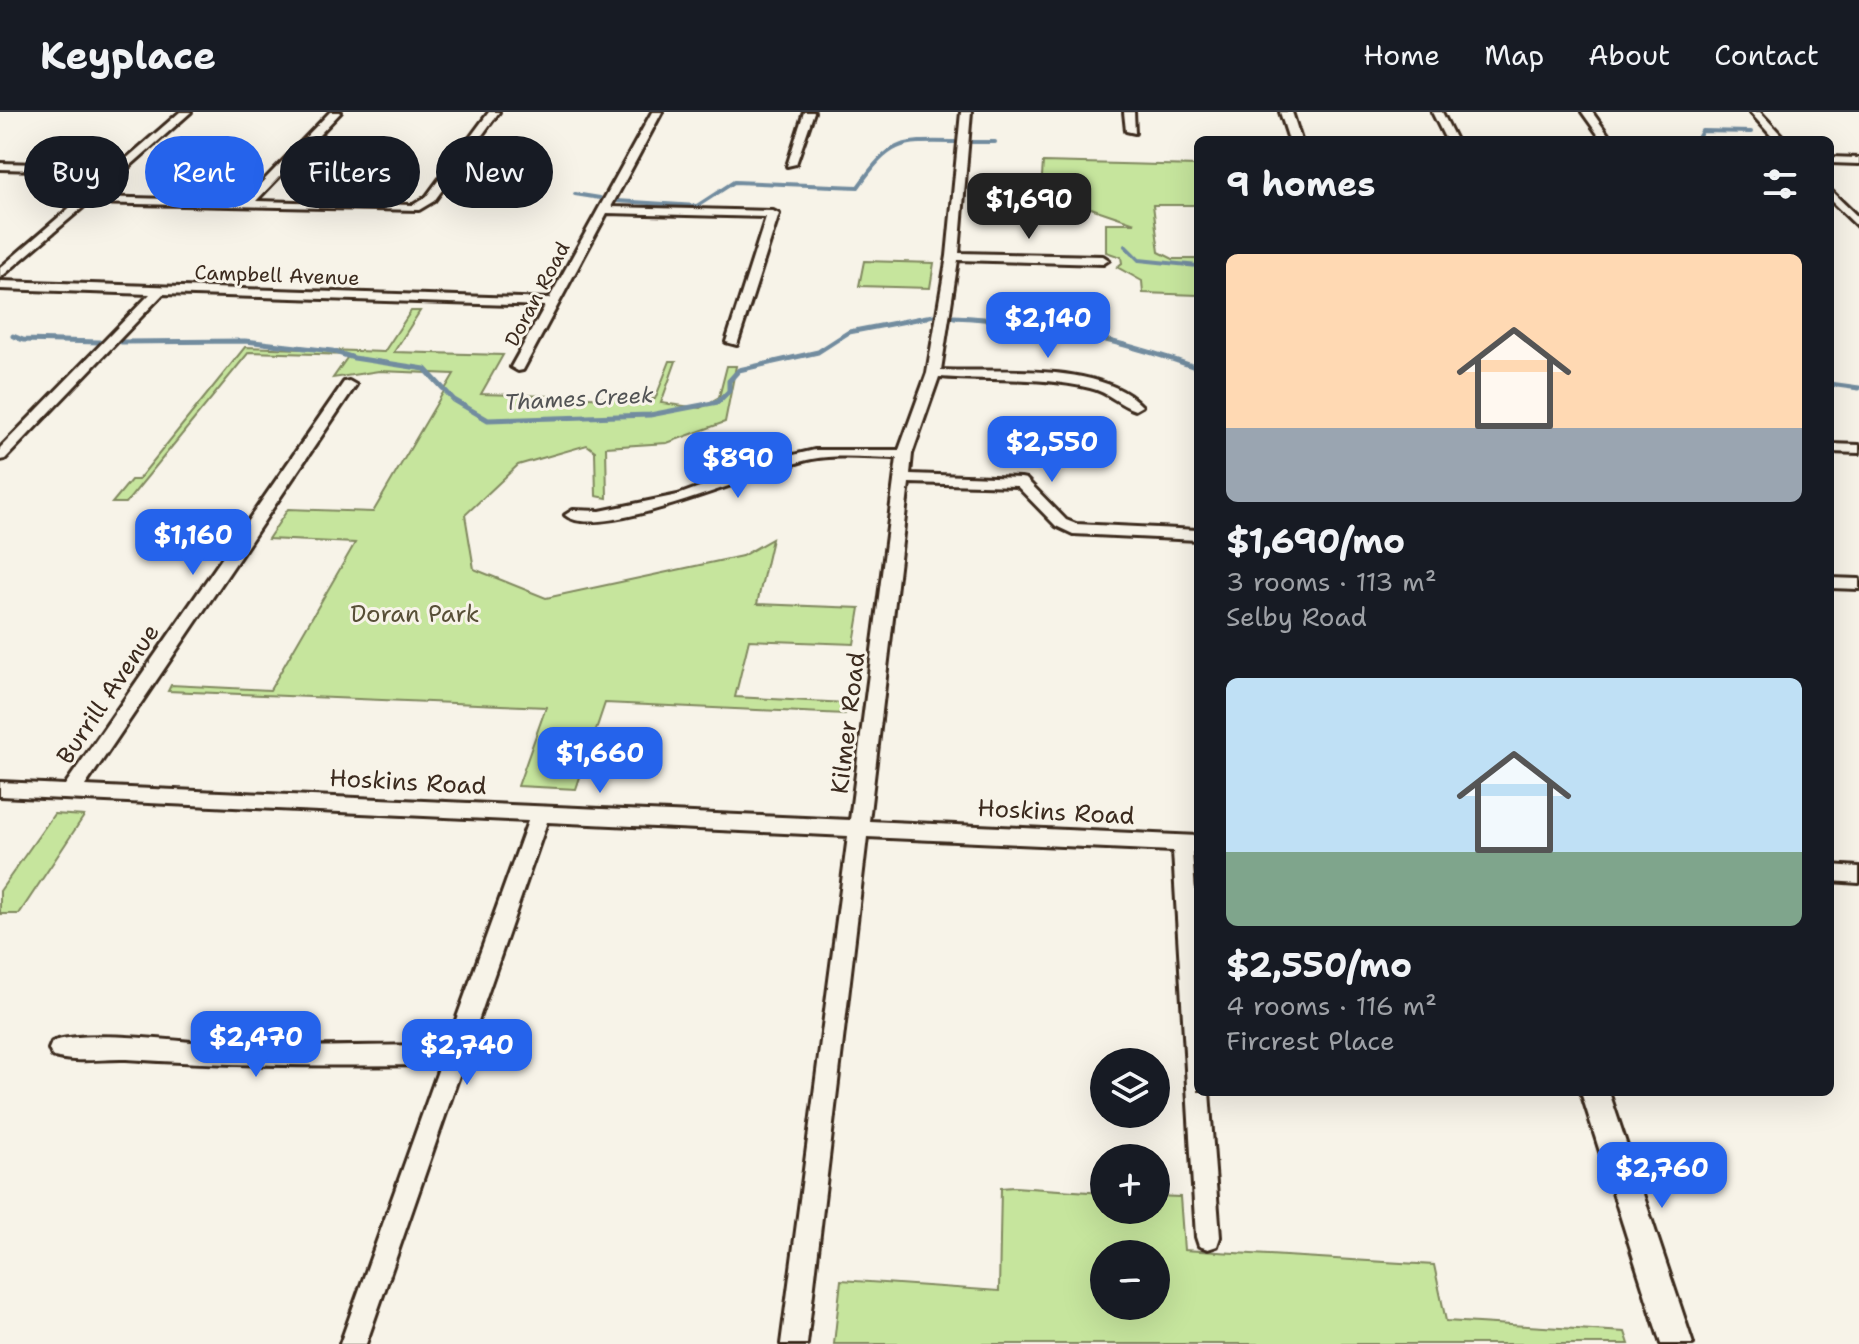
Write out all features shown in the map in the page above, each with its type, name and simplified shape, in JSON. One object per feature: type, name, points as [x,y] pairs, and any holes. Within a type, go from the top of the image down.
[{"type":"street","points":[[129,162],[186,112]]},
{"type":"street","points":[[264,186],[336,112]]},
{"type":"street","points":[[264,205],[415,208],[430,199],[494,112]]},
{"type":"street","name":"Doran Road","points":[[518,367],[657,112]]},
{"type":"street","points":[[791,164],[809,112]]},
{"type":"street","name":"Kilmer Road","points":[[794,1344],[905,454],[934,373],[953,256],[966,112]]},
{"type":"street","points":[[1129,112],[1131,131]]},
{"type":"street","points":[[1286,112],[1294,136]]},
{"type":"street","points":[[1437,112],[1449,136]]},
{"type":"street","points":[[1587,112],[1604,136]]},
{"type":"street","points":[[1755,112],[1777,136]]},
{"type":"street","points":[[1834,160],[1859,161]]},
{"type":"street","points":[[0,166],[24,167]]},
{"type":"street","points":[[1834,197],[1859,225]]},
{"type":"street","points":[[0,274],[77,208]]},
{"type":"street","points":[[603,210],[773,214],[732,342]]},
{"type":"street","points":[[953,256],[1103,260]]},
{"type":"street","name":"Campbell Avenue","points":[[0,285],[552,303]]},
{"type":"street","points":[[0,456],[159,291]]},
{"type":"street","points":[[934,373],[1090,382],[1119,391],[1135,406]]},
{"type":"street","name":"Burrill Avenue","points":[[70,792],[349,385]]},
{"type":"street","points":[[1834,448],[1859,449]]},
{"type":"street","points":[[573,515],[600,516],[682,499],[777,463],[815,454],[905,454]]},
{"type":"street","points":[[902,478],[1021,482],[1061,523],[1073,529],[1194,535]]},
{"type":"street","points":[[1834,583],[1859,584]]},
{"type":"street","name":"Hoskins Road","points":[[0,789],[1190,844]]},
{"type":"street","points":[[353,1344],[540,814]]},
{"type":"street","points":[[1190,844],[1194,968]]},
{"type":"street","points":[[1834,874],[1857,879]]},
{"type":"street","points":[[60,1049],[243,1056],[454,1055]]},
{"type":"street","points":[[1198,1096],[1208,1237]]},
{"type":"street","points":[[1596,1096],[1677,1344]]},
{"type":"green space","points":[[1043,162],[1194,166],[1194,205],[1153,205],[1159,252],[1173,259],[1194,259],[1194,295],[1143,293],[1142,281],[1117,267],[1122,263],[1121,257],[1106,252],[1106,223],[1135,223],[1041,191]]},
{"type":"green space","points":[[864,261],[934,263],[930,288],[859,286]]},
{"type":"green space","name":"Doran Park","points":[[411,311],[420,311],[394,352],[503,355],[481,394],[655,399],[670,361],[676,361],[661,403],[700,408],[719,397],[727,366],[736,366],[725,422],[667,443],[606,447],[607,498],[596,496],[595,451],[587,445],[518,465],[465,515],[474,569],[546,598],[742,556],[772,539],[757,604],[860,608],[854,644],[749,640],[735,697],[846,703],[845,714],[605,703],[576,789],[518,786],[546,707],[168,691],[171,685],[270,690],[355,543],[268,539],[288,509],[373,512],[454,374],[379,371],[333,378],[349,355],[249,352],[126,503],[112,503],[131,480],[138,480],[245,347],[384,352]]},
{"type":"green space","points":[[54,814],[84,816],[19,914],[0,914],[0,891]]},
{"type":"green space","points":[[1001,1188],[1090,1192],[1090,1224],[1170,1224],[1170,1197],[1180,1197],[1184,1250],[1434,1265],[1446,1321],[1625,1332],[1629,1344],[834,1344],[841,1280],[999,1291]]},
{"type":"waterway","points":[[1699,136],[1702,131],[1751,132]]},
{"type":"waterway","points":[[617,201],[697,206],[734,182],[858,187],[879,160],[898,146],[955,142]]},
{"type":"waterway","points":[[972,142],[995,142]]},
{"type":"waterway","points":[[575,194],[600,198]]},
{"type":"waterway","points":[[1125,246],[1139,260],[1194,266]]},
{"type":"waterway","name":"Thames Creek","points":[[921,318],[936,315]]},
{"type":"waterway","name":"Thames Creek","points":[[921,318],[927,317]]},
{"type":"waterway","name":"Thames Creek","points":[[987,319],[954,317],[1016,323],[1078,334],[1194,367]]},
{"type":"waterway","name":"Thames Creek","points":[[121,342],[245,341],[332,351],[354,358],[425,369],[454,400],[488,420],[650,415],[718,402],[729,391],[729,381],[739,370],[818,352],[849,332],[921,318]]},
{"type":"waterway","name":"Thames Creek","points":[[917,319],[921,318]]},
{"type":"waterway","name":"Thames Creek","points":[[13,336],[23,340],[99,342]]},
{"type":"waterway","name":"Thames Creek","points":[[1834,385],[1859,388]]}]
